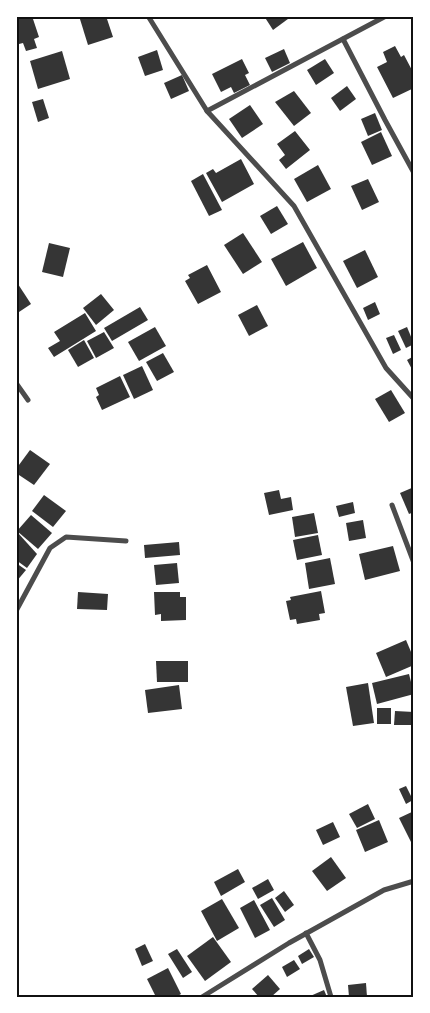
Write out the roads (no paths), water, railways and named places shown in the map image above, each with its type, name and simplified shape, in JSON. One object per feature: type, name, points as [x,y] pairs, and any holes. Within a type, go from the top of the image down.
[{"type":"street","points":[[148,16],[207,111],[294,206],[386,368],[414,399]]},
{"type":"street","points":[[207,111],[386,16]]},
{"type":"street","points":[[343,39],[414,173]]},
{"type":"street","points":[[16,383],[28,400]]},
{"type":"street","points":[[392,505],[414,563]]},
{"type":"street","points":[[16,611],[50,548],[58,541],[66,537],[126,541]]},
{"type":"street","points":[[202,997],[306,933],[384,890],[414,881]]},
{"type":"street","points":[[306,933],[320,960],[331,997]]}]
